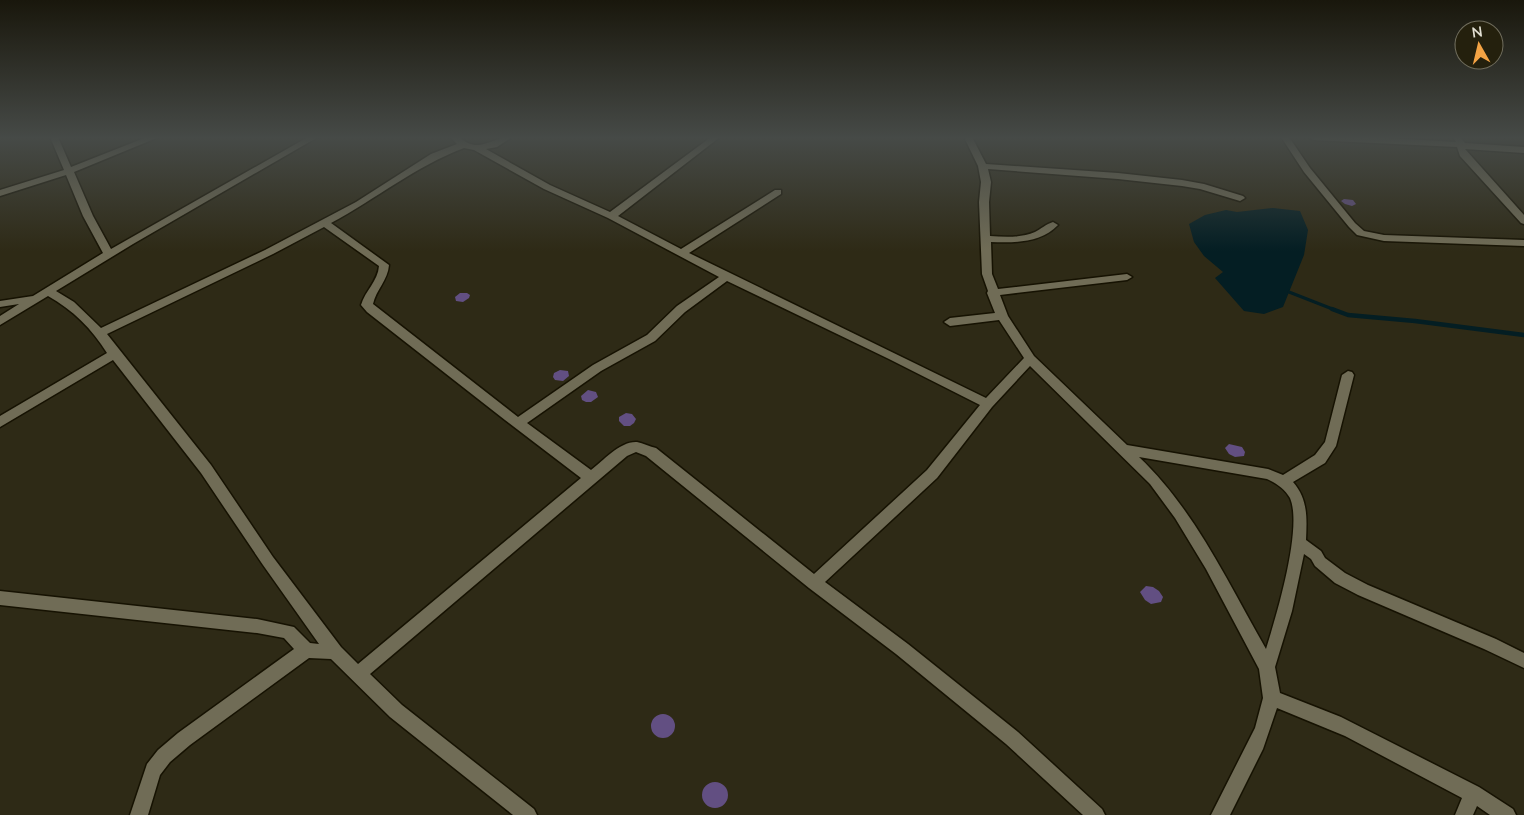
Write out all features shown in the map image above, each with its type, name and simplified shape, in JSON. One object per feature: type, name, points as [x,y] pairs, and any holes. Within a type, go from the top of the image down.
[{"type":"street","points":[[0,193],[56,175]]},
{"type":"street","points":[[71,175],[88,216],[109,254]]},
{"type":"street","points":[[0,321],[109,254],[247,175]]},
{"type":"street","points":[[100,333],[269,252],[359,204],[404,175]]},
{"type":"street","points":[[524,175],[547,188],[611,216],[726,277],[893,356],[988,404]]},
{"type":"street","points":[[611,216],[665,175]]},
{"type":"street","points":[[984,175],[986,182],[984,239],[987,274],[992,293],[1002,316],[1030,359],[1155,480],[1180,514],[1233,603],[1267,667],[1271,680],[1271,698],[1262,731],[1220,815]]},
{"type":"street","points":[[1105,175],[1201,186],[1240,198]]},
{"type":"street","points":[[1313,175],[1352,226],[1361,233],[1384,238],[1524,243]]},
{"type":"street","points":[[1482,175],[1524,221]]},
{"type":"street","points":[[681,254],[778,192]]},
{"type":"street","points":[[324,222],[384,265],[383,278],[369,296],[367,305],[439,363],[591,478]]},
{"type":"street","points":[[984,239],[1027,240],[1041,235],[1053,225]]},
{"type":"street","points":[[518,422],[597,368],[650,338],[681,309],[726,277]]},
{"type":"street","points":[[992,293],[1127,277]]},
{"type":"street","points":[[0,304],[44,295],[70,304],[100,333],[114,354],[206,469],[268,561],[335,652],[396,711],[528,815]]},
{"type":"street","points":[[950,322],[1002,316]]},
{"type":"street","points":[[0,422],[114,354]]},
{"type":"street","points":[[814,583],[932,474],[988,404],[1030,359]]},
{"type":"street","points":[[1284,481],[1320,459],[1331,443],[1348,375]]},
{"type":"street","points":[[358,674],[466,581],[591,478],[628,450],[636,448],[651,452],[814,583],[902,649],[1012,738],[1096,815]]},
{"type":"street","points":[[1123,449],[1268,474],[1284,481],[1296,496],[1299,506],[1298,542],[1286,604],[1273,654],[1267,667]]},
{"type":"street","points":[[1298,542],[1316,555],[1320,562],[1340,578],[1490,644],[1524,661]]},
{"type":"street","points":[[0,598],[257,626],[288,632],[306,650]]},
{"type":"street","points":[[138,815],[153,770],[164,756],[184,739],[306,650],[335,652]]},
{"type":"street","points":[[1271,698],[1297,706],[1349,729],[1474,794],[1507,815]]},
{"type":"street","points":[[1464,815],[1474,794]]},
{"type":"water","points":[[1273,208],[1300,211],[1308,230],[1304,255],[1283,307],[1264,314],[1244,311],[1215,278],[1223,272],[1204,256],[1194,242],[1189,224],[1205,215],[1226,210],[1237,212]]},
{"type":"building","points":[[1344,199],[1353,200],[1356,204],[1352,206],[1345,204],[1341,201]]},
{"type":"building","points":[[460,293],[467,293],[470,295],[469,298],[463,302],[456,301],[455,297]]},
{"type":"building","points":[[560,370],[568,371],[569,376],[563,381],[555,380],[553,377],[554,373]]},
{"type":"building","points":[[588,390],[596,392],[598,397],[591,402],[582,400],[581,396]]},
{"type":"building","points":[[626,413],[632,414],[636,419],[630,426],[624,426],[619,421],[619,417]]},
{"type":"building","points":[[1229,444],[1242,447],[1245,452],[1244,456],[1235,457],[1229,454],[1225,448]]},
{"type":"building","points":[[1146,586],[1153,587],[1159,591],[1163,597],[1161,602],[1151,604],[1145,600],[1140,592]]},
{"type":"building","points":[[663,714],[671,718],[675,726],[671,734],[663,738],[655,734],[651,726],[655,718]]},
{"type":"building","points":[[715,782],[724,786],[728,795],[724,804],[715,808],[706,804],[702,795],[706,786]]},
{"type":"waterway","points":[[1289,292],[1335,310]]},
{"type":"waterway","points":[[1332,309],[1348,315],[1415,321],[1524,335]]}]
